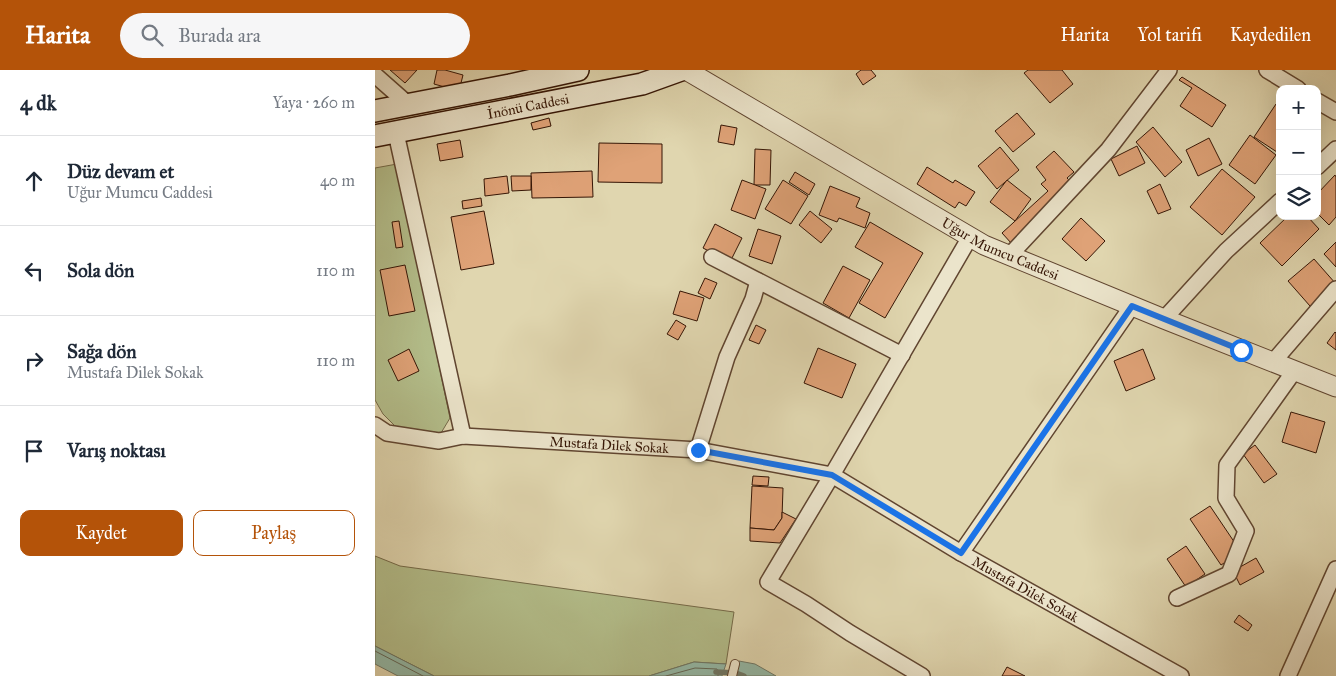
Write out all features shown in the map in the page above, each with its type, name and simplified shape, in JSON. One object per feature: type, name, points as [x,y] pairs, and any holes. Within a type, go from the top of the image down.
[{"type":"main road","name":"İnönü Caddesi","points":[[375,111],[511,85],[577,70]]},
{"type":"main road","name":"İnönü Caddesi","points":[[375,136],[642,84],[681,70]]},
{"type":"street","name":"Uğur Mumcu Caddesi","points":[[686,70],[985,245],[1163,319],[1336,387]]},
{"type":"street","points":[[1009,256],[1108,150],[1169,70]]},
{"type":"street","points":[[1267,70],[1291,85]]},
{"type":"street","points":[[375,75],[409,105]]},
{"type":"street","points":[[1321,103],[1336,112]]},
{"type":"street","points":[[396,133],[463,436]]},
{"type":"street","points":[[1321,162],[1336,149]]},
{"type":"street","points":[[1163,319],[1226,251],[1276,205]]},
{"type":"street","points":[[922,676],[768,582],[970,237]]},
{"type":"street","points":[[712,257],[902,355]]},
{"type":"street","points":[[698,450],[727,357],[753,299],[758,281]]},
{"type":"street","points":[[1273,362],[1336,289]]},
{"type":"street","points":[[961,553],[1132,306]]},
{"type":"street","points":[[1177,598],[1229,574],[1245,531],[1226,498],[1227,464],[1295,370]]},
{"type":"street","name":"Mustafa Dilek Sokak","points":[[375,425],[387,433],[439,441],[463,436],[698,450],[832,475],[961,553],[1181,676]]},
{"type":"street","points":[[1288,676],[1336,568]]},
{"type":"lane","points":[[732,676],[735,664]]},
{"type":"shaded area","points":[[397,164],[450,418],[441,433],[397,428],[383,414],[375,400],[375,168]]},
{"type":"shaded area","points":[[375,556],[400,566],[734,612],[726,664],[694,662],[649,676],[434,676],[375,646]]},
{"type":"water","points":[[375,646],[434,676],[398,676],[375,664]]},
{"type":"water","points":[[739,661],[755,664],[776,676],[736,676]]},
{"type":"water","points":[[694,662],[726,664],[722,676],[649,676]]},
{"type":"building","points":[[390,70],[417,70],[405,83]]},
{"type":"building","points":[[437,70],[445,70],[463,75],[459,91],[434,84]]},
{"type":"building","points":[[861,70],[871,70],[876,76],[863,85],[856,74]]},
{"type":"building","points":[[1028,70],[1062,70],[1073,84],[1050,103],[1024,73]]},
{"type":"building","points":[[1182,77],[1226,105],[1212,127],[1180,106],[1192,88],[1179,80]]},
{"type":"building","points":[[1276,104],[1276,151],[1254,137]]},
{"type":"building","points":[[1017,113],[1035,134],[1013,152],[995,131]]},
{"type":"building","points":[[549,118],[551,126],[533,130],[531,123]]},
{"type":"building","points":[[721,125],[737,128],[734,145],[718,142]]},
{"type":"building","points":[[1153,127],[1182,162],[1165,177],[1136,142]]},
{"type":"building","points":[[1250,135],[1276,155],[1255,184],[1229,165]]},
{"type":"building","points":[[1209,138],[1222,164],[1198,176],[1186,150]]},
{"type":"building","points":[[460,140],[463,157],[440,161],[437,144]]},
{"type":"building","points":[[599,143],[662,144],[662,183],[598,182]]},
{"type":"building","points":[[1137,146],[1145,163],[1119,176],[1111,159]]},
{"type":"building","points":[[1000,147],[1019,170],[997,189],[978,166]]},
{"type":"building","points":[[755,149],[771,150],[770,185],[754,185]]},
{"type":"building","points":[[1054,151],[1074,172],[1067,178],[1075,186],[1012,244],[1002,233],[1048,191],[1041,184],[1046,180],[1036,167]]},
{"type":"building","points":[[927,167],[953,183],[955,180],[975,192],[966,206],[959,202],[955,208],[917,184]]},
{"type":"building","points":[[1222,169],[1255,197],[1222,235],[1190,207]]},
{"type":"building","points":[[592,171],[593,197],[532,198],[531,173]]},
{"type":"building","points":[[795,172],[815,184],[809,195],[789,182]]},
{"type":"building","points":[[1335,175],[1336,217],[1329,225],[1321,217],[1321,190]]},
{"type":"building","points":[[507,176],[509,193],[485,196],[484,179]]},
{"type":"building","points":[[511,176],[531,176],[531,190],[512,191]]},
{"type":"building","points":[[742,180],[766,189],[755,219],[731,210]]},
{"type":"building","points":[[783,180],[808,196],[791,224],[765,209]]},
{"type":"building","points":[[1007,180],[1031,199],[1015,221],[990,202]]},
{"type":"building","points":[[1160,184],[1171,209],[1158,214],[1147,191]]},
{"type":"building","points":[[830,186],[860,198],[856,207],[870,213],[865,228],[839,218],[837,222],[819,215]]},
{"type":"building","points":[[481,198],[482,206],[463,209],[462,201]]},
{"type":"building","points":[[484,211],[494,264],[461,270],[451,217]]},
{"type":"building","points":[[810,211],[832,229],[821,243],[799,225]]},
{"type":"building","points":[[1081,218],[1105,241],[1086,261],[1062,239]]},
{"type":"building","points":[[1284,220],[1311,220],[1319,229],[1282,266],[1260,243]]},
{"type":"building","points":[[399,221],[403,247],[396,248],[392,222]]},
{"type":"building","points":[[870,222],[923,253],[885,318],[859,303],[883,263],[855,247]]},
{"type":"building","points":[[715,224],[742,238],[730,262],[703,248]]},
{"type":"building","points":[[758,229],[781,236],[772,264],[749,256]]},
{"type":"building","points":[[1336,242],[1336,267],[1324,254]]},
{"type":"building","points":[[1314,259],[1336,284],[1310,306],[1288,281]]},
{"type":"building","points":[[405,265],[415,311],[389,316],[380,270]]},
{"type":"building","points":[[843,266],[870,280],[849,318],[823,303]]},
{"type":"building","points":[[705,278],[717,283],[710,299],[698,293]]},
{"type":"building","points":[[680,291],[704,298],[697,321],[673,314]]},
{"type":"building","points":[[676,320],[686,326],[678,340],[667,334]]},
{"type":"building","points":[[756,325],[766,330],[759,344],[749,340]]},
{"type":"building","points":[[1336,333],[1336,350],[1327,343]]},
{"type":"building","points":[[818,348],[856,364],[842,398],[804,383]]},
{"type":"building","points":[[409,349],[419,371],[398,381],[388,360]]},
{"type":"building","points":[[1143,349],[1155,379],[1126,391],[1114,361]]},
{"type":"building","points":[[1291,412],[1325,422],[1316,453],[1282,442]]},
{"type":"building","points":[[1255,445],[1277,474],[1264,483],[1243,454]]},
{"type":"building","points":[[753,476],[769,477],[768,486],[752,485]]},
{"type":"building","points":[[752,486],[783,488],[782,518],[774,530],[750,528]]},
{"type":"building","points":[[1210,506],[1241,552],[1221,565],[1190,519]]},
{"type":"building","points":[[782,512],[796,519],[780,543],[750,541],[750,528],[774,530],[782,518]]},
{"type":"building","points":[[1186,546],[1205,574],[1186,587],[1167,559]]},
{"type":"building","points":[[1256,558],[1264,572],[1240,585],[1233,571]]},
{"type":"building","points":[[1239,615],[1252,625],[1248,631],[1234,622]]},
{"type":"building","points":[[1007,667],[1025,676],[1002,676]]},
{"type":"waterway","points":[[716,672],[736,673],[744,676]]},
{"type":"route","points":[[698,450],[832,475],[961,553],[1132,306],[1241,350]]}]
